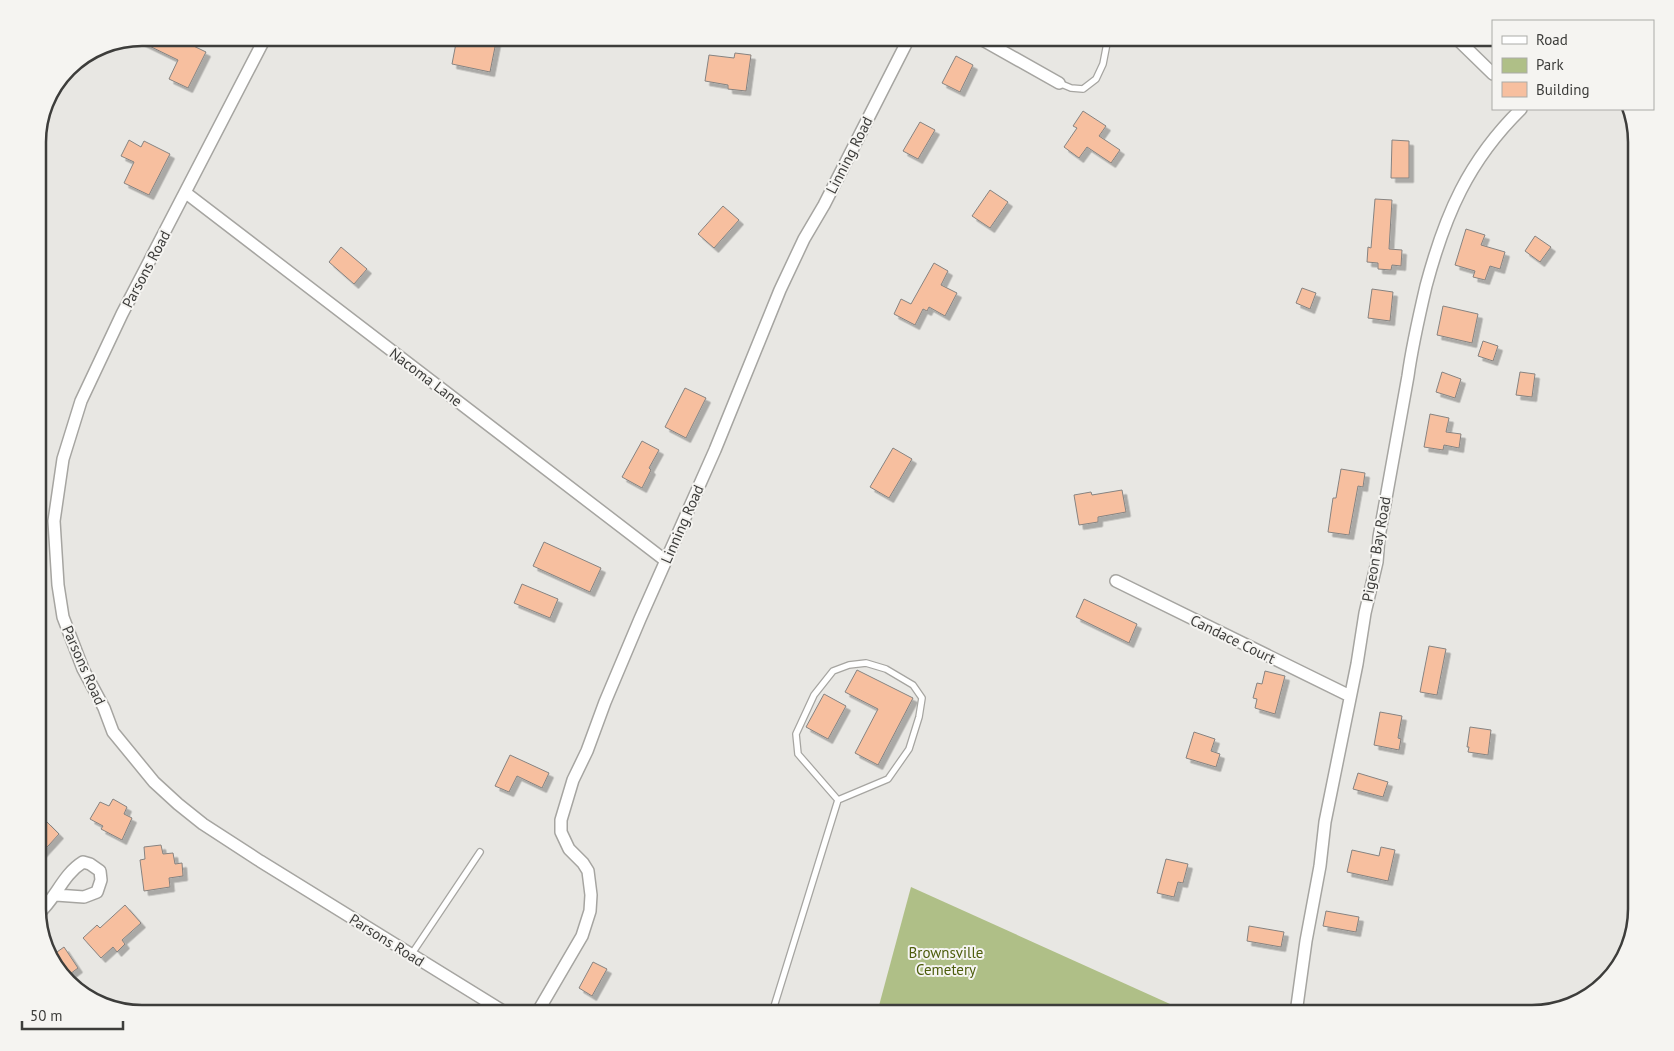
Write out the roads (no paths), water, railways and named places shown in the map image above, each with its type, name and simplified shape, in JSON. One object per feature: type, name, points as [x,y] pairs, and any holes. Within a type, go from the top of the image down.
[{"type":"street","name":"Parsons Road","points":[[261,46],[93,373],[81,400],[63,459],[54,521],[58,585],[63,617],[83,669],[104,708],[113,732],[154,782],[178,804],[203,824],[492,1005]]},
{"type":"street","name":"Linning Road","points":[[542,1005],[582,936],[590,911],[591,895],[588,871],[570,849],[561,832],[561,820],[573,780],[715,450],[780,290],[804,239],[906,46]]},
{"type":"street","points":[[993,46],[1059,83]]},
{"type":"street","points":[[1464,46],[1492,73]]},
{"type":"street","name":"Pigeon Bay Road","points":[[1298,1005],[1306,941],[1320,866],[1325,822],[1366,604],[1377,562],[1379,537],[1411,350],[1436,249],[1444,224],[1465,180],[1494,138],[1520,110]]},
{"type":"street","name":"Nacoma Lane","points":[[186,193],[666,561]]},
{"type":"street","name":"Candace Court","points":[[1116,582],[1350,696]]},
{"type":"street","points":[[46,907],[56,895]]},
{"type":"lane","points":[[1059,83],[1071,88],[1083,89],[1096,79],[1103,64],[1106,46]]},
{"type":"lane","points":[[866,663],[886,669],[913,685],[922,698],[920,717],[909,749],[888,779],[838,800],[798,754],[796,734],[814,695],[833,670],[849,665],[866,663]]},
{"type":"lane","points":[[775,1005],[838,800]]},
{"type":"lane","points":[[412,955],[480,852]]},
{"type":"park label","name":"Brownsville Cemetery","points":[[946,960]]}]
